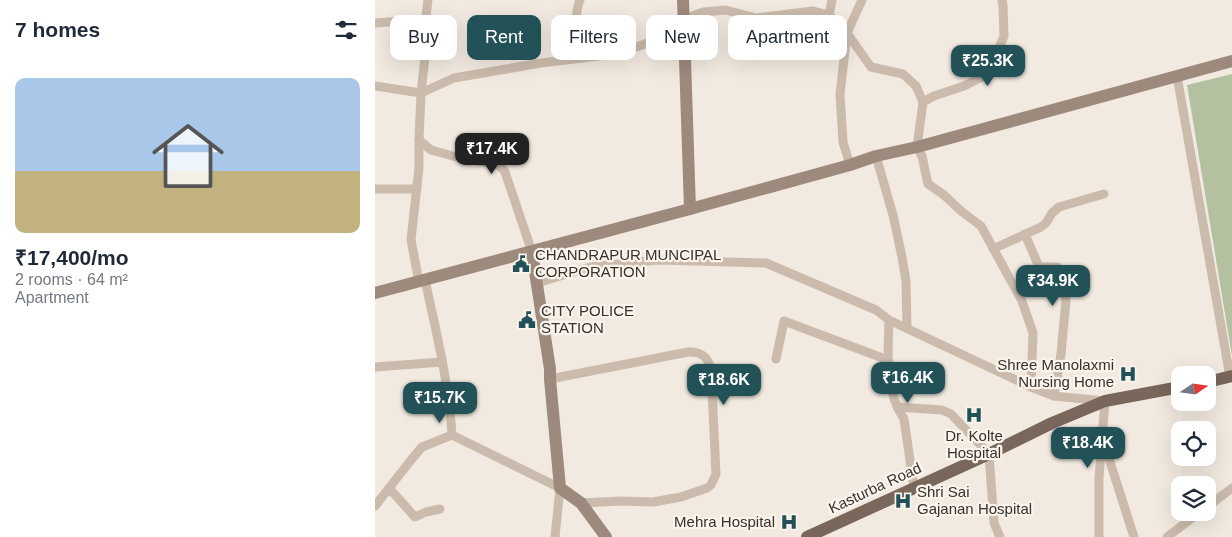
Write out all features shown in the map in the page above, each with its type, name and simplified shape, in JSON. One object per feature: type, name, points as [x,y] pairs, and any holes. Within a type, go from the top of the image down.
[{"type":"main road","points":[[683,0],[683,15]]},
{"type":"main road","points":[[684,60],[690,209]]},
{"type":"main road","points":[[375,293],[1232,61]]},
{"type":"main road","points":[[532,252],[550,369],[560,488],[581,504],[606,537]]},
{"type":"main road","points":[[1216,380],[1231,376]]},
{"type":"main road","name":"Kasturba Road","points":[[807,537],[989,454],[1052,423],[1105,401],[1171,390]]},
{"type":"street","points":[[426,15],[428,0]]},
{"type":"street","points":[[577,15],[580,0]]},
{"type":"street","points":[[698,15],[703,12],[727,10],[756,18],[813,11],[829,14],[832,0]]},
{"type":"street","points":[[862,0],[847,33],[871,67],[903,74],[917,86],[923,102],[917,147],[922,156],[929,184],[944,195],[961,212],[981,226],[1022,301],[1033,333],[1031,387]]},
{"type":"street","points":[[923,102],[934,96],[964,86],[988,74],[1003,36],[1003,0]]},
{"type":"street","points":[[375,23],[390,22]]},
{"type":"street","points":[[424,60],[419,168],[411,240],[442,362],[451,414],[452,435]]},
{"type":"street","points":[[375,86],[421,93],[454,78],[566,60]]},
{"type":"street","points":[[844,60],[841,94],[843,142],[850,165]]},
{"type":"street","points":[[1177,76],[1231,376]]},
{"type":"street","points":[[419,140],[431,150],[464,159],[493,162],[503,169],[532,252]]},
{"type":"street","points":[[876,156],[893,215],[902,257],[906,281],[907,328]]},
{"type":"street","points":[[375,188],[417,189]]},
{"type":"street","points":[[993,249],[1044,225],[1052,213],[1059,207],[1104,194]]},
{"type":"street","points":[[1025,234],[1039,266],[1057,267],[1066,300],[1061,354],[1054,396]]},
{"type":"street","points":[[537,283],[590,267],[657,260],[766,263],[876,310],[889,320],[1031,387],[1054,396],[1105,401],[1099,478],[1099,537]]},
{"type":"street","points":[[889,320],[888,360],[891,393],[904,420],[914,488]]},
{"type":"street","points":[[776,359],[784,322],[888,360]]},
{"type":"street","points":[[550,379],[688,352],[696,352],[706,358],[711,368],[716,474],[711,485],[703,490],[661,501],[581,504]]},
{"type":"street","points":[[375,367],[442,362]]},
{"type":"street","points":[[897,407],[942,410],[951,414],[989,454],[994,523],[1000,537]]},
{"type":"street","points":[[375,506],[422,447],[452,435],[560,488],[555,537]]},
{"type":"street","points":[[1102,438],[1134,537]]},
{"type":"street","points":[[389,488],[415,518],[426,512],[440,509]]},
{"type":"street","points":[[1216,501],[1231,490]]},
{"type":"street","points":[[1167,537],[1188,521]]},
{"type":"green space","points":[[1232,74],[1232,356],[1187,85]]},
{"type":"place","name":"CHANDRAPUR MUNCIPAL CORPORATION","points":[[521,264]]},
{"type":"place","name":"CITY POLICE STATION","points":[[527,320]]},
{"type":"place","name":"Shree Manolaxmi Nursing Home","points":[[1128,374]]},
{"type":"place","name":"Dr. Kolte Hospital","points":[[974,415]]},
{"type":"place","name":"Shri Sai Gajanan Hospital","points":[[903,501]]},
{"type":"place","name":"Mehra Hospital","points":[[789,522]]}]
